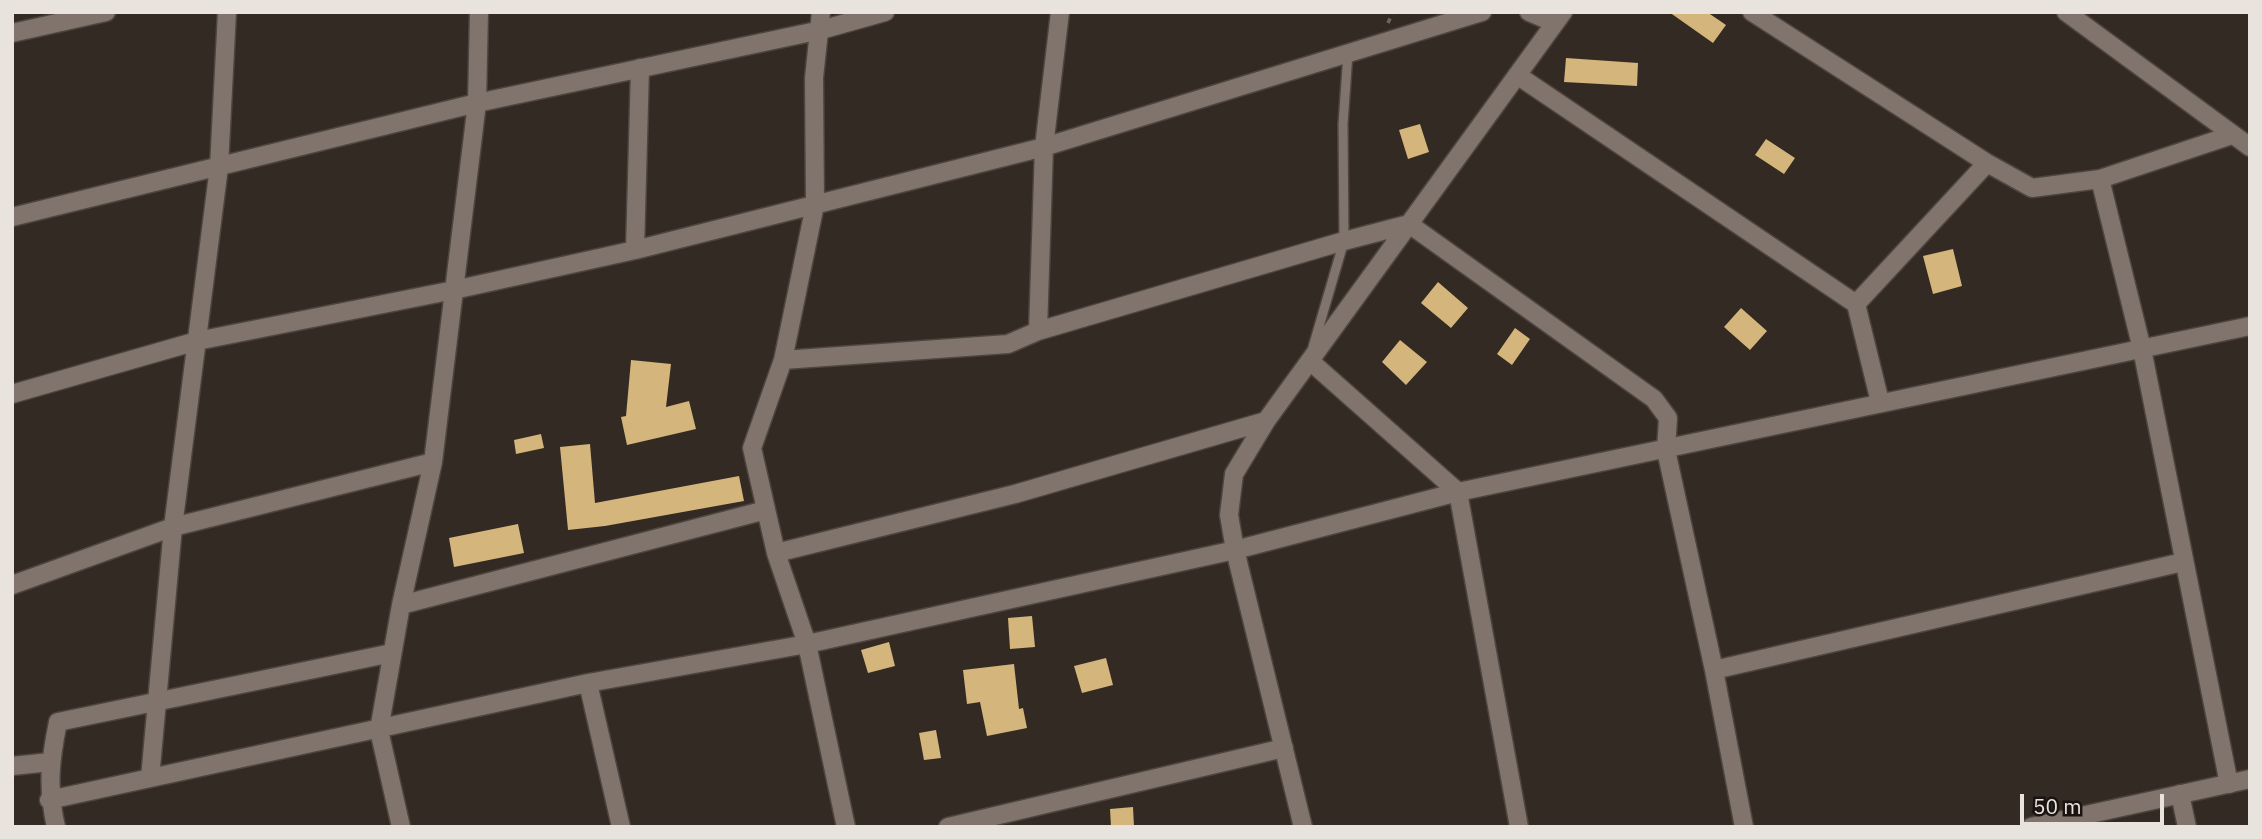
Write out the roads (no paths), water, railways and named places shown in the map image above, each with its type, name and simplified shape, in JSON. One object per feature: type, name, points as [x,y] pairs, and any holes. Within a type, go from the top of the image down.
[{"type":"street","points":[[12,33],[106,12]]},
{"type":"street","points":[[150,778],[173,527],[219,167],[227,12]]},
{"type":"street","points":[[401,827],[379,730],[401,605],[433,462],[477,103],[478,12]]},
{"type":"street","points":[[12,217],[477,103],[640,68],[821,21],[885,12]]},
{"type":"street","points":[[1038,331],[1044,147],[1060,12]]},
{"type":"street","points":[[12,394],[197,341],[454,290],[635,250],[1044,147],[1482,12]]},
{"type":"street","points":[[1303,827],[1228,515],[1234,474],[1266,421],[1559,18],[1529,12]]},
{"type":"street","points":[[1752,12],[1987,163],[2032,188],[2100,179],[2232,135]]},
{"type":"street","points":[[2066,12],[2250,147]]},
{"type":"street","points":[[821,21],[814,78],[815,205],[783,360],[752,448],[776,553],[807,644],[846,827]]},
{"type":"street","points":[[635,250],[640,68]]},
{"type":"street","points":[[1517,75],[1856,304],[1880,402]]},
{"type":"street","points":[[1856,304],[1987,163]]},
{"type":"street","points":[[2100,179],[2142,349],[2229,784]]},
{"type":"street","points":[[783,360],[1008,344],[1038,331],[1409,224]]},
{"type":"street","points":[[1409,224],[1654,398],[1668,418],[1666,450],[1745,827]]},
{"type":"street","points":[[49,800],[589,682],[807,644],[1235,550],[1458,492],[2250,326]]},
{"type":"street","points":[[1310,361],[1458,492],[1519,827]]},
{"type":"street","points":[[776,553],[1015,494],[1266,421]]},
{"type":"street","points":[[12,585],[173,527],[433,462]]},
{"type":"street","points":[[401,605],[766,510]]},
{"type":"street","points":[[1714,670],[2183,562]]},
{"type":"street","points":[[55,827],[49,800],[50,762],[58,722],[392,653]]},
{"type":"street","points":[[589,682],[621,827]]},
{"type":"street","points":[[948,827],[1284,748]]},
{"type":"street","points":[[12,766],[50,762]]},
{"type":"street","points":[[2031,827],[2250,779]]},
{"type":"street","points":[[2180,794],[2187,827]]},
{"type":"lane","points":[[1310,361],[1344,241],[1343,124],[1348,52]]}]
